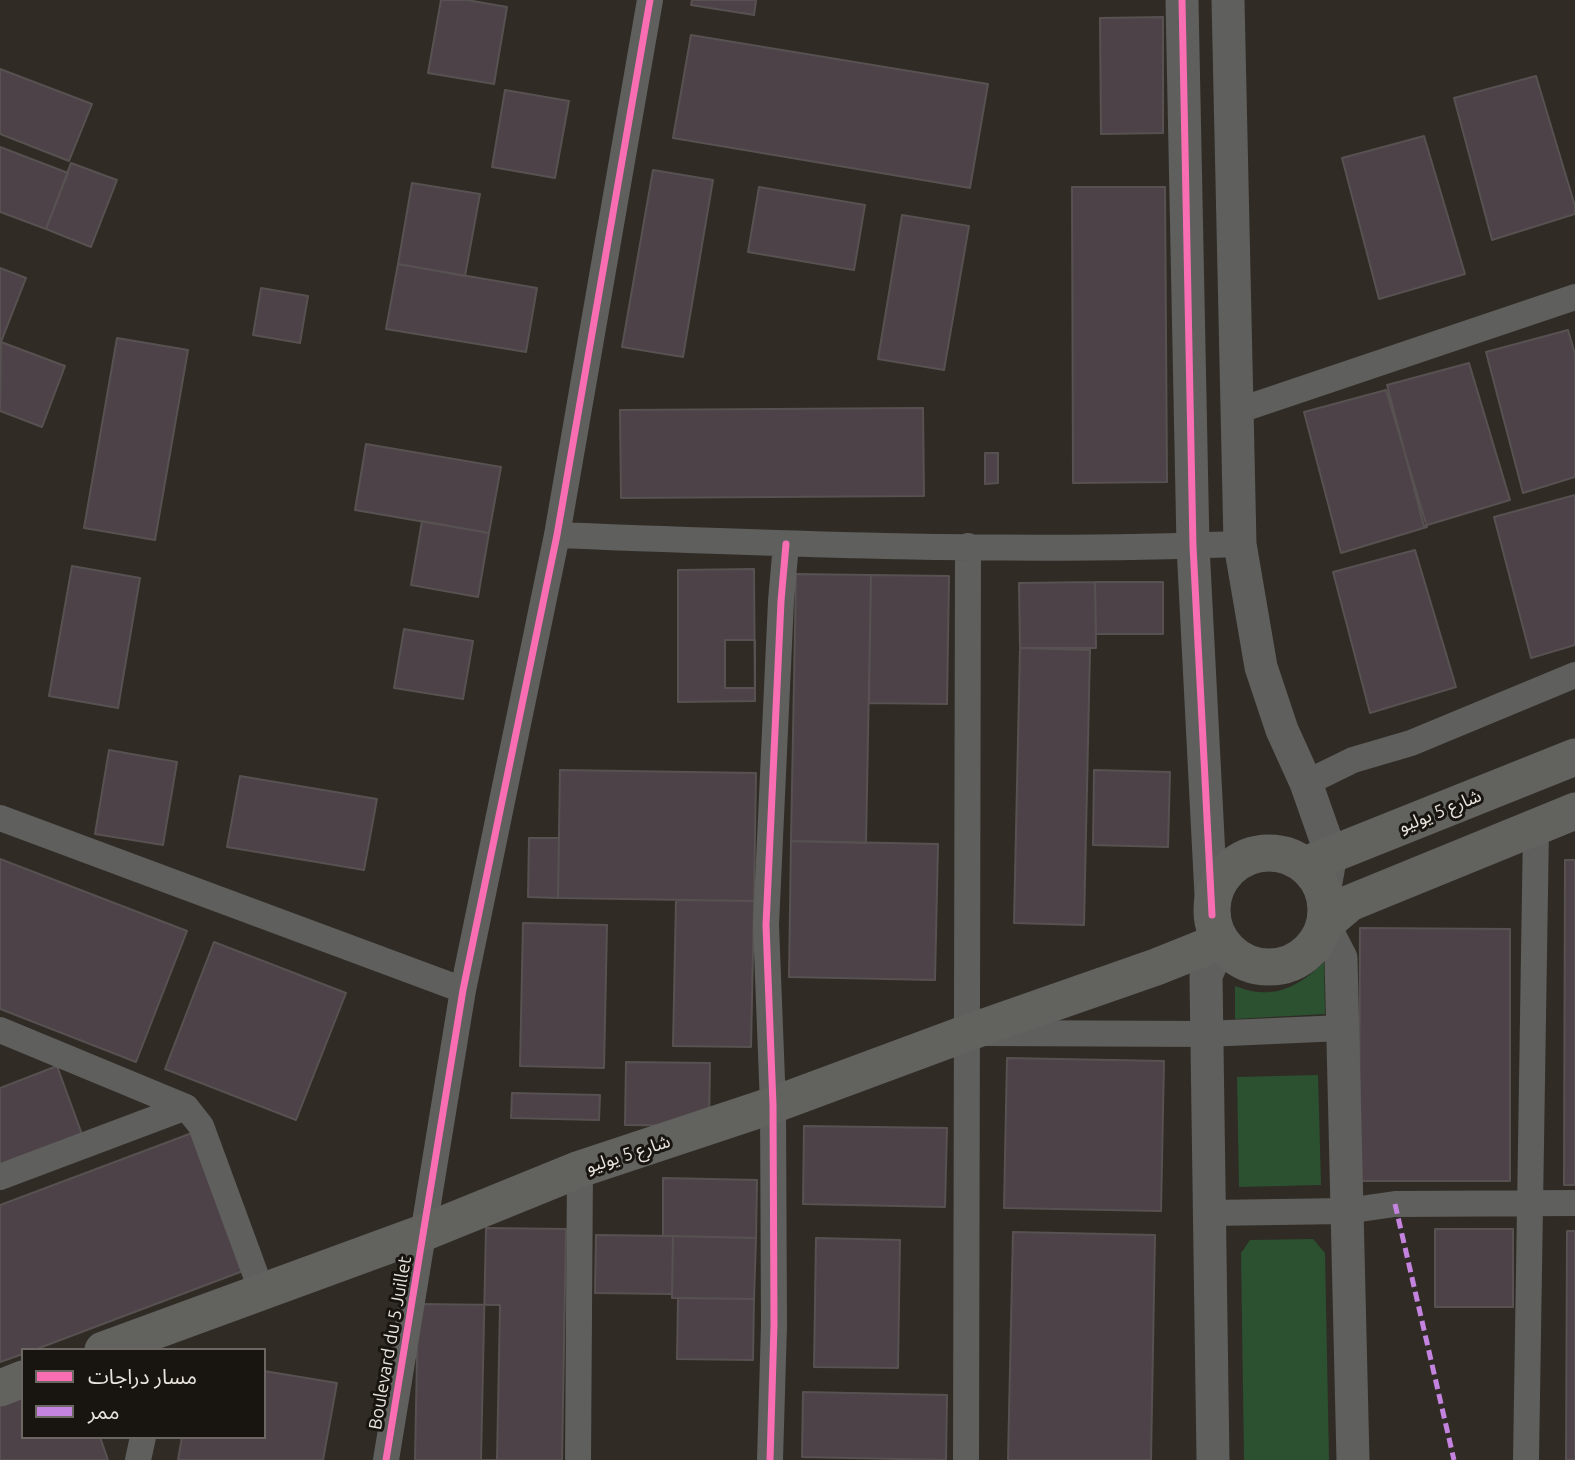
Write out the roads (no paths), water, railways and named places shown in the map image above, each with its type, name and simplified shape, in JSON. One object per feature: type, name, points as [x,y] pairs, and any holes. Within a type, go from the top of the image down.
[{"type":"main road","name":"شارع 5 يوليو","points":[[1321,884],[1575,757]]},
{"type":"main road","points":[[1321,884],[1316,942],[1303,956],[1286,964],[1268,967],[1250,963],[1234,955],[1216,928],[1213,896],[1221,879],[1234,865],[1251,856],[1269,853],[1288,856],[1321,884],[1350,903],[1575,811]]},
{"type":"main road","name":"شارع 5 يوليو","points":[[113,1348],[164,1338],[262,1292],[425,1232],[580,1169],[773,1105],[967,1032],[1156,967],[1216,928]]},
{"type":"main road","points":[[0,1388],[21,1380]]},
{"type":"street","name":"Boulevard du 5 Juillet","points":[[386,1460],[463,990],[557,535],[650,0]]},
{"type":"street","points":[[1182,0],[1193,546],[1216,928],[1206,976],[1213,1460]]},
{"type":"street","points":[[1228,0],[1240,544],[1261,667],[1282,730],[1306,783],[1321,884],[1341,958],[1353,1460]]},
{"type":"street","points":[[1237,411],[1575,297]]},
{"type":"street","points":[[557,535],[786,544],[968,547],[1240,544]]},
{"type":"street","points":[[770,1460],[775,1325],[773,1105],[766,925],[786,544]]},
{"type":"street","points":[[966,1460],[968,547]]},
{"type":"street","points":[[1306,783],[1353,760],[1411,743],[1575,675]]},
{"type":"street","points":[[0,818],[463,990]]},
{"type":"street","points":[[1526,1460],[1536,828]]},
{"type":"street","points":[[967,1032],[1206,1034],[1342,1028]]},
{"type":"street","points":[[0,1030],[186,1107],[201,1126],[262,1292]]},
{"type":"street","points":[[0,1177],[186,1107]]},
{"type":"street","points":[[578,1460],[580,1169]]},
{"type":"street","points":[[1210,1213],[1346,1211],[1395,1204],[1575,1203]]},
{"type":"street","points":[[138,1460],[143,1439]]}]
